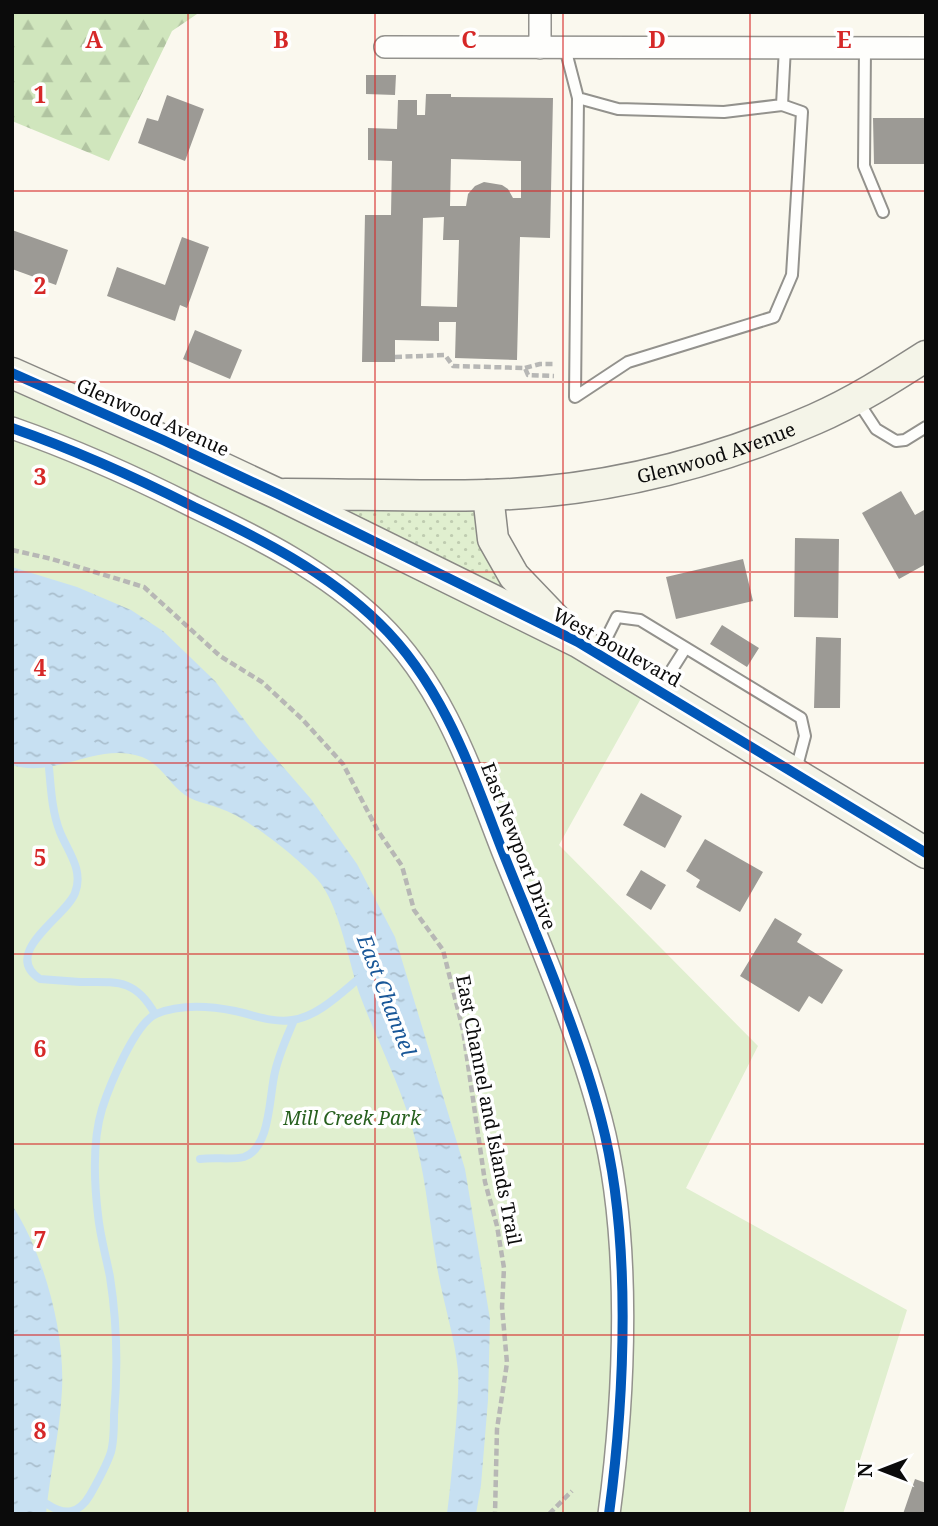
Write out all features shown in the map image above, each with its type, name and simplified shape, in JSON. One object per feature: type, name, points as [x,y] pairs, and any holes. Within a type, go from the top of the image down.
[{"type":"street","points":[[540,12],[540,48]]},
{"type":"street","points":[[385,47],[926,48]]},
{"type":"street","name":"Glenwood Avenue","points":[[12,373],[278,494],[488,495],[575,488],[657,473],[741,449],[817,418],[926,356]]},
{"type":"street","name":"East Newport Drive","points":[[12,428],[59,444],[196,508],[287,556],[340,589],[377,620],[401,645],[449,718],[581,1054],[601,1119],[612,1172],[621,1271],[621,1350],[617,1445],[609,1514]]},
{"type":"street","name":"West Boulevard","points":[[278,494],[588,648],[926,853]]},
{"type":"street","name":"West Boulevard","points":[[488,495],[493,539],[514,576],[588,648]]},
{"type":"lane","points":[[782,105],[785,47]]},
{"type":"lane","points":[[565,48],[578,98],[575,397],[628,362],[774,317],[792,275],[802,112],[782,105],[724,112],[618,109],[578,98]]},
{"type":"lane","points":[[865,48],[864,166],[883,212]]},
{"type":"lane","points":[[855,398],[876,429],[896,441],[905,440],[926,427]]},
{"type":"lane","points":[[588,648],[617,617],[640,620],[801,718],[805,736],[795,773]]},
{"type":"lane","points":[[659,690],[685,649]]},
{"type":"path","points":[[395,357],[445,355],[453,366],[525,369],[540,364],[554,364]]},
{"type":"path","points":[[525,369],[528,375],[554,376]]},
{"type":"path","points":[[550,1514],[572,1491]]},
{"type":"green space","points":[[12,12],[200,12],[172,31],[109,161],[12,121]]},
{"type":"green space","name":"Mill Creek Park","points":[[12,373],[649,684],[559,845],[758,1046],[686,1188],[907,1310],[843,1514],[12,1514]]},
{"type":"green space","points":[[278,494],[488,495],[493,539],[578,642]]},
{"type":"water","name":"East Channel","points":[[12,567],[77,587],[131,610],[163,631],[215,681],[258,738],[311,799],[357,864],[395,937],[465,1169],[490,1319],[488,1400],[476,1514],[447,1514],[458,1371],[438,1272],[423,1174],[405,1105],[361,998],[332,904],[317,879],[273,840],[234,815],[185,795],[149,760],[126,753],[109,753],[45,767],[12,765]]},
{"type":"water","points":[[12,1205],[34,1246],[43,1270],[60,1343],[61,1406],[46,1514],[12,1514]]},
{"type":"building","points":[[366,75],[396,75],[395,95],[366,94]]},
{"type":"building","points":[[426,94],[451,94],[451,97],[553,98],[550,238],[520,237],[517,360],[455,358],[456,322],[439,322],[439,341],[395,340],[395,362],[362,362],[365,215],[391,215],[392,161],[368,160],[368,128],[397,129],[398,100],[417,100],[417,115],[425,115]],"holes":[[[451,159],[521,161],[521,198],[513,198],[502,185],[484,182],[475,186],[468,194],[466,206],[450,206]],[[444,217],[443,240],[459,240],[457,307],[421,306],[423,218]]]},
{"type":"building","points":[[167,95],[204,109],[185,161],[138,143],[147,118],[158,121]]},
{"type":"building","points":[[873,118],[926,118],[926,164],[874,164]]},
{"type":"building","points":[[12,230],[68,250],[56,285],[12,269]]},
{"type":"building","points":[[182,237],[209,247],[187,308],[180,305],[175,321],[107,296],[117,267],[165,285]]},
{"type":"building","points":[[195,330],[242,350],[230,379],[183,359]]},
{"type":"building","points":[[901,491],[915,515],[924,510],[926,513],[926,564],[899,579],[862,513]]},
{"type":"building","points":[[795,538],[839,539],[838,618],[794,617]]},
{"type":"building","points":[[743,559],[753,601],[676,619],[666,577]]},
{"type":"building","points":[[722,625],[759,648],[747,667],[710,644]]},
{"type":"building","points":[[816,637],[841,638],[840,708],[814,708]]},
{"type":"building","points":[[641,793],[682,816],[665,848],[623,825]]},
{"type":"building","points":[[705,839],[763,872],[740,912],[696,887],[700,880],[686,871]]},
{"type":"building","points":[[641,870],[666,885],[651,910],[626,895]]},
{"type":"building","points":[[775,918],[802,934],[797,942],[843,970],[822,1004],[809,996],[799,1012],[740,976]]},
{"type":"building","points":[[915,1479],[926,1483],[926,1514],[903,1514]]},
{"type":"waterway","points":[[49,768],[55,817],[78,877],[75,893],[69,903],[31,947],[27,958],[30,969],[40,979],[124,984],[140,994],[155,1014]]},
{"type":"waterway","name":"East Channel","points":[[47,1504],[66,1511],[81,1506],[99,1479],[112,1448],[116,1380],[115,1328],[110,1277],[98,1215],[95,1148],[102,1109],[132,1042],[148,1020],[156,1014],[175,1009],[215,1008],[278,1020],[302,1018],[330,1002],[363,975]]},
{"type":"waterway","points":[[200,1159],[244,1157],[253,1152],[264,1132],[277,1065],[294,1020]]},
{"type":"cycle path","points":[[12,373],[278,494],[578,642],[926,853]]},
{"type":"cycle path","points":[[12,428],[150,485],[243,531],[315,572],[379,623],[402,648],[439,702],[468,762],[569,1019],[592,1086],[611,1165],[618,1213],[623,1315],[619,1418],[609,1514]]}]
